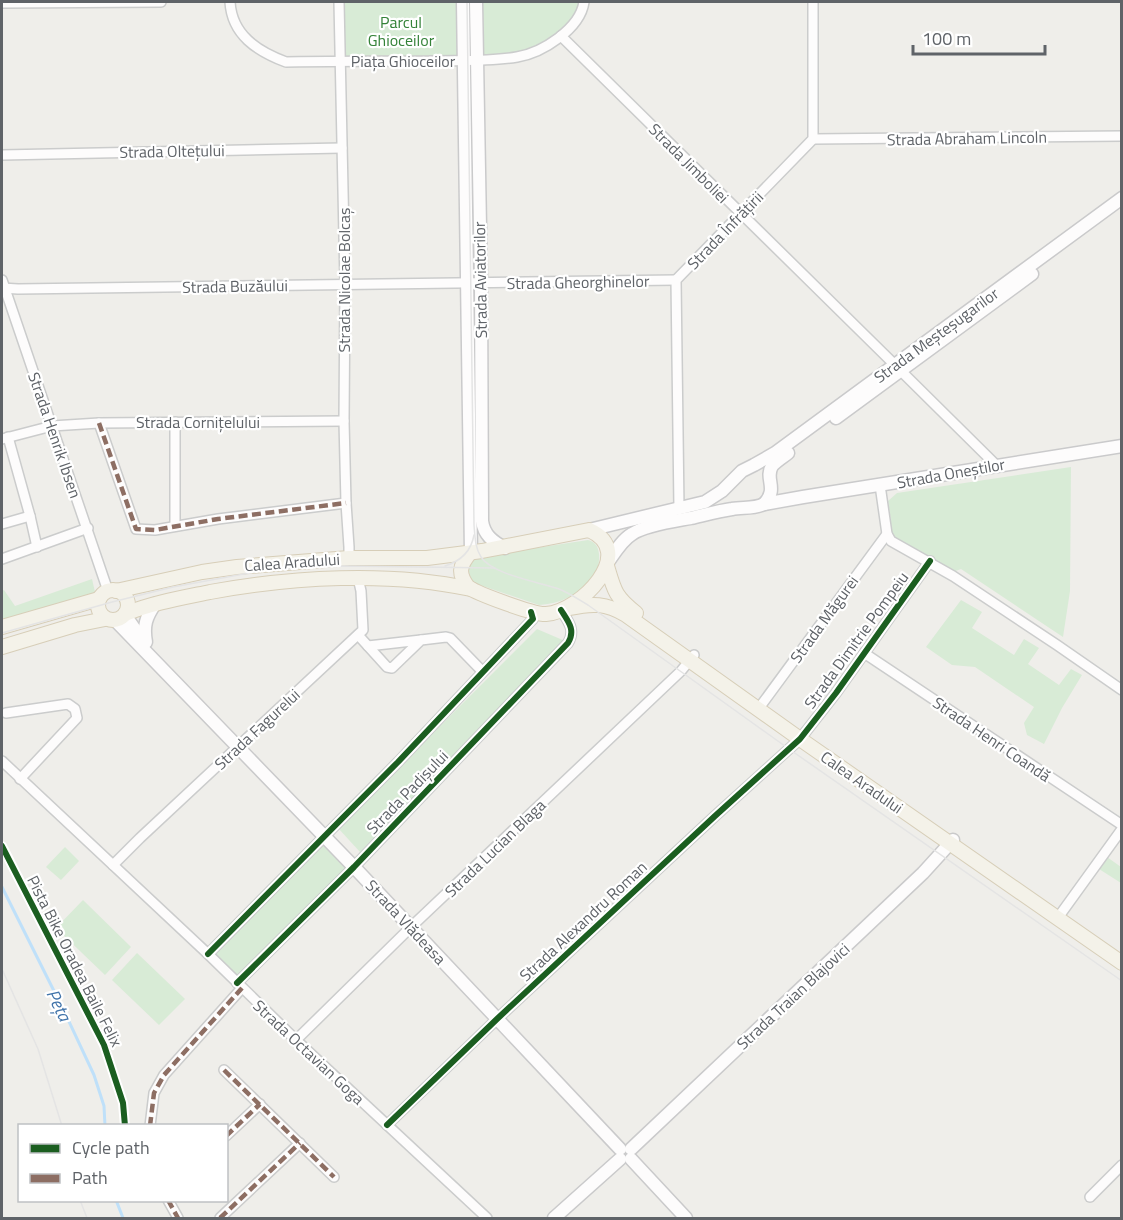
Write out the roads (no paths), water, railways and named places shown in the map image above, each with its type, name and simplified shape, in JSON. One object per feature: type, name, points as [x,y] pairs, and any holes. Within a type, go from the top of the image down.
[{"type":"main road","name":"Calea Aradului","points":[[2,627],[108,594],[217,569],[349,558],[427,558],[504,548],[589,530],[604,541],[608,551],[608,564],[614,591],[623,603],[692,658],[1122,963]]},
{"type":"main road","points":[[470,553],[462,565],[461,573],[471,589]]},
{"type":"main road","points":[[563,609],[591,591],[608,564]]},
{"type":"main road","name":"Calea Aradului","points":[[2,647],[75,626],[117,617],[155,604],[253,585],[358,578],[427,581],[471,589],[531,612],[546,614],[595,604],[611,607],[762,704],[802,737]]},
{"type":"main road","points":[[108,594],[124,596],[127,601],[128,607],[117,617],[99,610],[98,603],[108,594]]},
{"type":"main road","name":"Calea Aradului","points":[[1059,917],[1122,957]]},
{"type":"street","points":[[2,3],[161,2]]},
{"type":"street","name":"Piața Ghioceilor","points":[[230,2],[234,23],[245,38],[266,53],[286,62],[477,60],[526,55],[561,36],[579,16],[584,2]]},
{"type":"street","name":"Strada Nicolae Bolcaș","points":[[339,2],[345,284],[344,422],[349,558]]},
{"type":"street","name":"Strada Aviatorilor","points":[[463,2],[470,553]]},
{"type":"street","name":"Strada Aviatorilor","points":[[476,2],[482,522],[489,537],[504,548]]},
{"type":"street","points":[[813,2],[813,139]]},
{"type":"street","name":"Strada Jimboliei","points":[[561,36],[996,465]]},
{"type":"street","name":"Strada Abraham Lincoln","points":[[813,139],[1122,136]]},
{"type":"street","name":"Strada Înfrățirii","points":[[679,509],[676,280],[813,139]]},
{"type":"street","name":"Strada Oltețului","points":[[2,155],[342,148]]},
{"type":"street","name":"Strada Meșteșugarilor","points":[[770,480],[771,467],[779,460],[1122,198]]},
{"type":"street","name":"Strada Meșteșugarilor","points":[[748,468],[775,453],[898,368],[1122,208]]},
{"type":"street","name":"Strada Gheorghinelor","points":[[466,283],[676,280]]},
{"type":"street","name":"Strada Buzăului","points":[[2,285],[18,289],[466,283]]},
{"type":"street","name":"Strada Henrik Ibsen","points":[[2,285],[88,528],[108,594]]},
{"type":"street","points":[[175,422],[175,526]]},
{"type":"street","name":"Strada Cornițelului","points":[[5,438],[52,426],[99,423],[344,422]]},
{"type":"street","points":[[99,423],[136,529],[155,530],[218,519],[346,503]]},
{"type":"street","points":[[5,438],[30,516],[37,546]]},
{"type":"street","name":"Strada Oneștilor","points":[[775,497],[880,485],[1122,446]]},
{"type":"street","points":[[589,530],[710,500],[733,481],[736,475],[748,468],[761,470],[766,474],[775,497],[764,504],[751,508],[745,507],[739,504],[732,494],[733,481]]},
{"type":"street","points":[[880,485],[887,534],[891,541],[930,561],[1122,690]]},
{"type":"street","points":[[608,564],[623,542],[635,532],[745,507]]},
{"type":"street","points":[[2,524],[30,516]]},
{"type":"street","points":[[2,559],[88,528]]},
{"type":"street","name":"Strada Măgurei","points":[[762,704],[887,534]]},
{"type":"street","name":"Strada Dimitrie Pompeiu","points":[[802,737],[930,561]]},
{"type":"street","points":[[358,578],[363,628],[358,635],[387,668],[392,668],[421,640]]},
{"type":"street","points":[[146,646],[145,620],[155,604]]},
{"type":"street","name":"Strada Padișului","points":[[150,1124],[154,1093],[164,1075],[240,986],[568,643],[571,638],[571,628],[563,609]]},
{"type":"street","name":"Strada Padișului","points":[[208,954],[398,762],[533,619],[531,612]]},
{"type":"street","name":"Strada Vlădeasa","points":[[117,617],[146,646],[165,671]]},
{"type":"street","name":"Strada Vlădeasa","points":[[117,617],[165,671],[686,1218]]},
{"type":"street","name":"Strada Fagurelui","points":[[114,865],[140,838],[358,635]]},
{"type":"street","points":[[368,646],[446,637],[450,638],[482,671]]},
{"type":"street","name":"Strada Henri Coandă","points":[[864,653],[1122,827]]},
{"type":"street","name":"Strada Lucian Blaga","points":[[296,1040],[692,658]]},
{"type":"street","points":[[6,713],[68,704],[75,709],[77,718],[20,779]]},
{"type":"street","name":"Strada Alexandru Roman","points":[[387,1125],[497,1019],[802,737]]},
{"type":"street","name":"Strada Octavian Goga","points":[[2,761],[487,1218]]},
{"type":"street","points":[[1059,917],[1122,827]]},
{"type":"street","name":"Strada Traian Blajovici","points":[[554,1218],[626,1154],[923,873],[952,842]]},
{"type":"street","points":[[224,1070],[334,1177]]},
{"type":"street","points":[[228,1134],[260,1104]]},
{"type":"street","points":[[220,1218],[300,1143]]},
{"type":"street","points":[[1090,1197],[1122,1166]]},
{"type":"street","points":[[169,1202],[178,1218]]},
{"type":"waterway","name":"Peța","points":[[2,887],[94,1075],[104,1106],[105,1124]]},
{"type":"waterway","name":"Peța","points":[[117,1202],[123,1218]]},
{"type":"tram line","points":[[467,2],[474,525],[476,546],[481,557],[495,569],[559,589],[588,605],[789,749],[1122,981]]},
{"type":"tram line","points":[[445,566],[464,555],[474,535]]},
{"type":"tram line","points":[[2,633],[173,587],[265,570],[344,566],[495,568]]},
{"type":"tram line","points":[[2,969],[38,1049],[61,1124]]},
{"type":"tram line","points":[[81,1202],[87,1218]]},
{"type":"park label","name":"Parcul Ghioceilor","points":[[401,31]]}]
